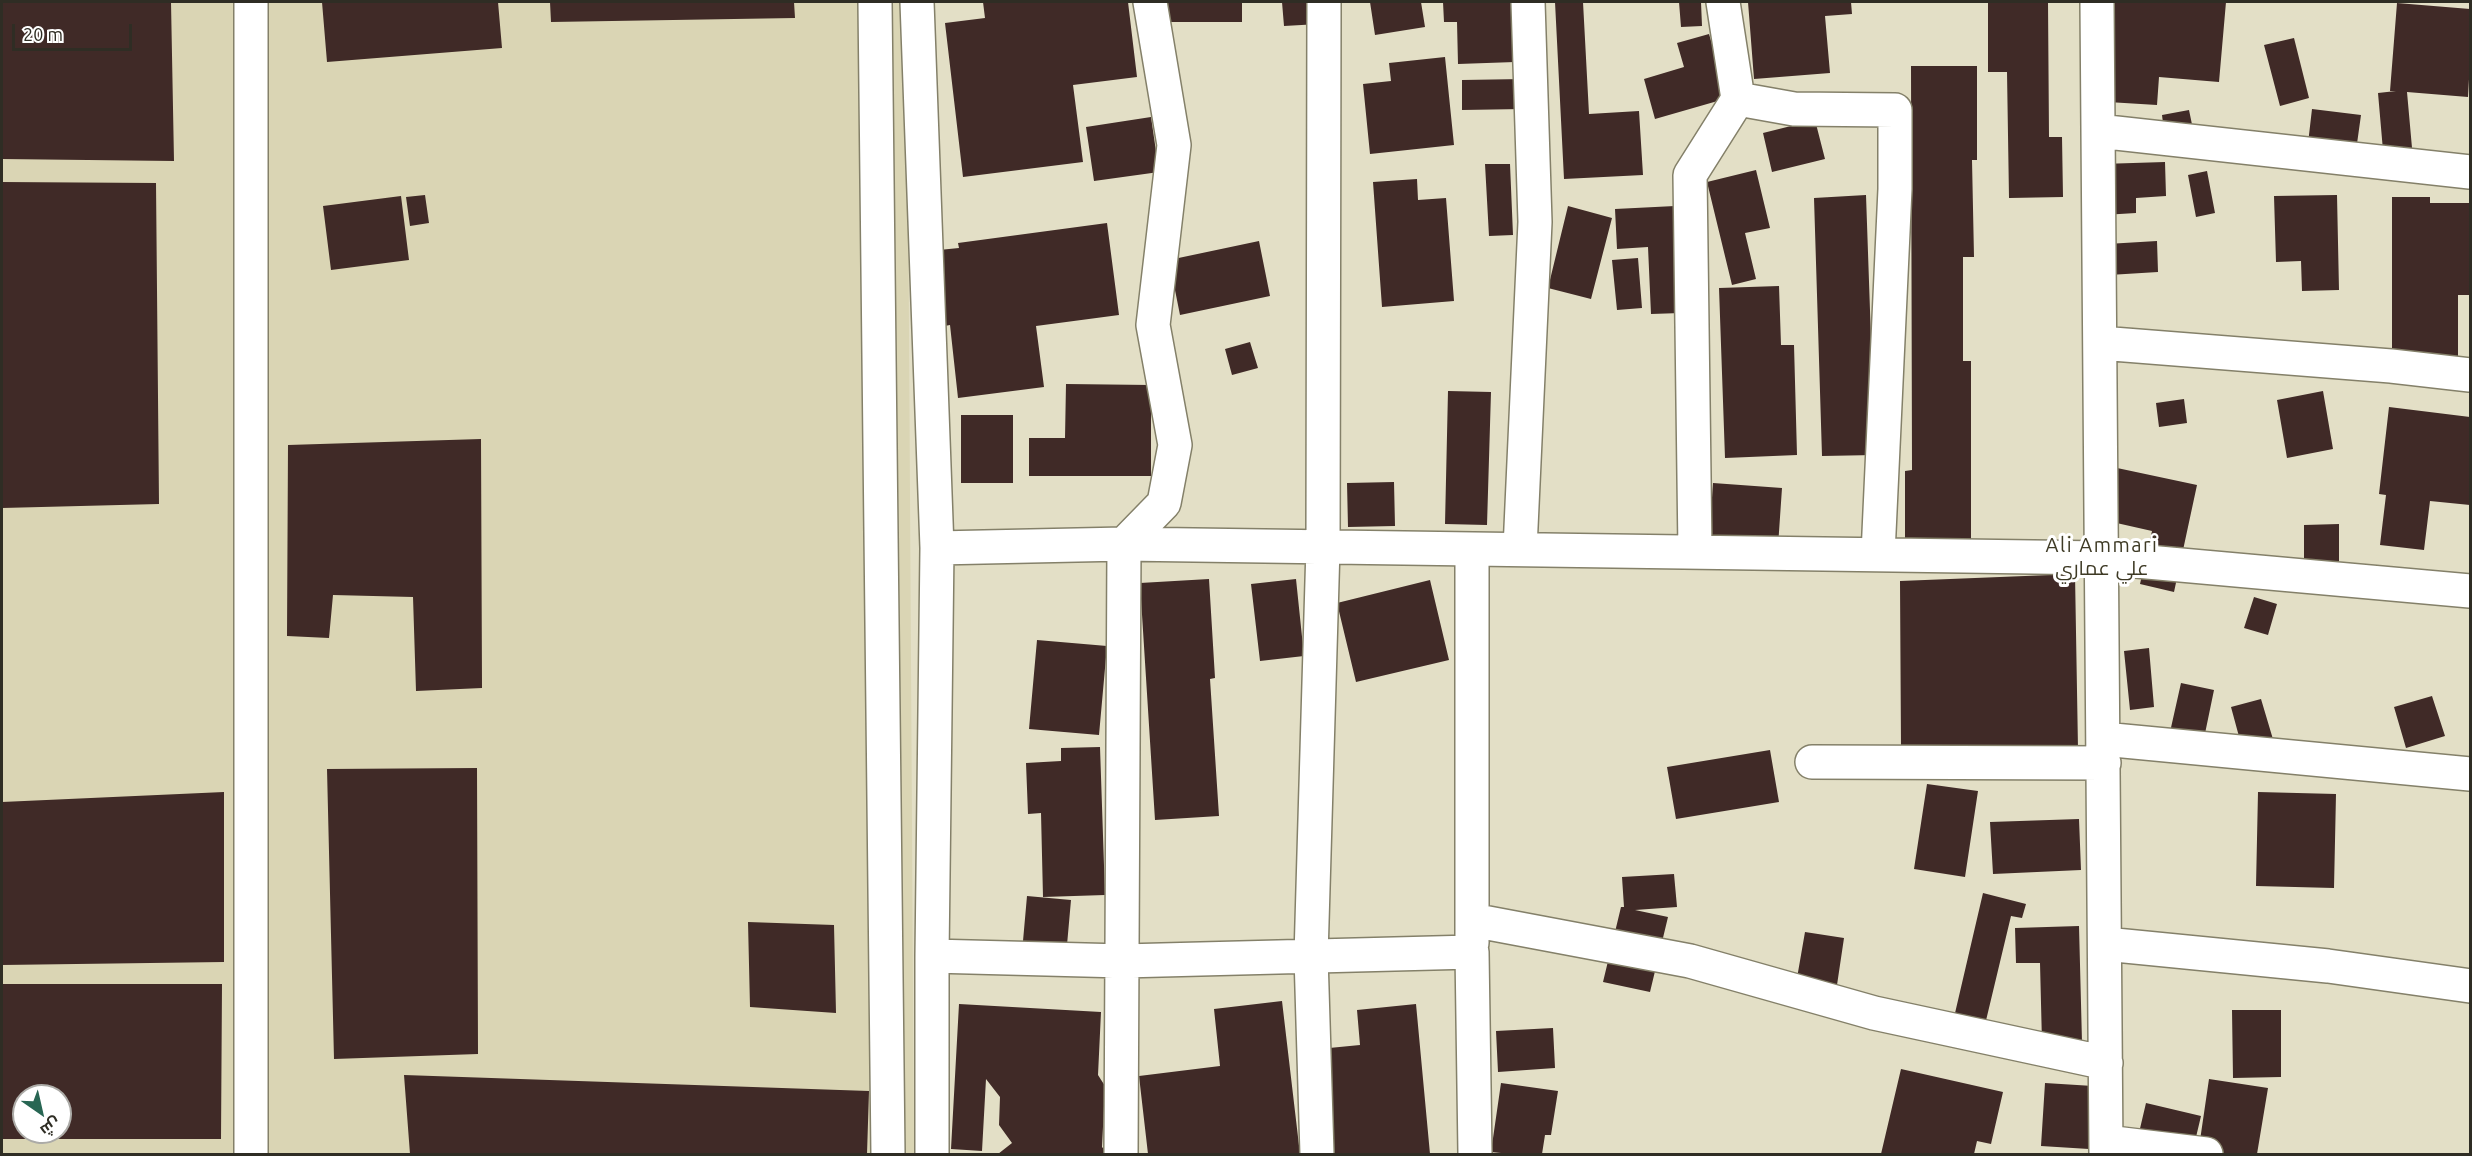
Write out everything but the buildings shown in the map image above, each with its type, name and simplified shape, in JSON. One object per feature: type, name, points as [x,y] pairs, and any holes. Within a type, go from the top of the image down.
[{"type":"street","points":[[251,2],[251,1155]]},
{"type":"street","points":[[875,2],[888,1155]]},
{"type":"street","points":[[917,2],[937,548],[932,1155]]},
{"type":"street","points":[[1121,1155],[1124,544],[1164,503],[1175,445],[1153,325],[1174,145],[1150,2]]},
{"type":"street","points":[[1317,1155],[1311,956],[1323,547],[1324,2]]},
{"type":"street","points":[[1520,549],[1535,222],[1528,2]]},
{"type":"street","points":[[1695,552],[1690,175],[1738,99],[1723,2]]},
{"type":"street","points":[[2097,2],[2106,1148],[2206,1155]]},
{"type":"street","points":[[1738,99],[1794,109],[1895,110],[1895,189],[1878,555]]},
{"type":"street","points":[[2098,131],[2470,172]]},
{"type":"street","points":[[2100,343],[2391,366],[2470,375]]},
{"type":"street","points":[[937,548],[1124,544],[2103,558],[2470,591]]},
{"type":"street","points":[[1472,549],[1472,952],[1475,1155]]},
{"type":"street","points":[[1812,762],[2104,751],[2470,774]]},
{"type":"street","points":[[1472,920],[1690,961],[1874,1013],[2106,1063]]},
{"type":"street","points":[[2104,944],[2328,966],[2470,986]]},
{"type":"street","points":[[932,956],[1123,961],[1472,952]]},
{"type":"shaded area","points":[[2,2],[907,2],[914,1154],[2,1154]]},
{"type":"district","name":"Ali Ammari علي عماري","points":[[2102,556]]}]
